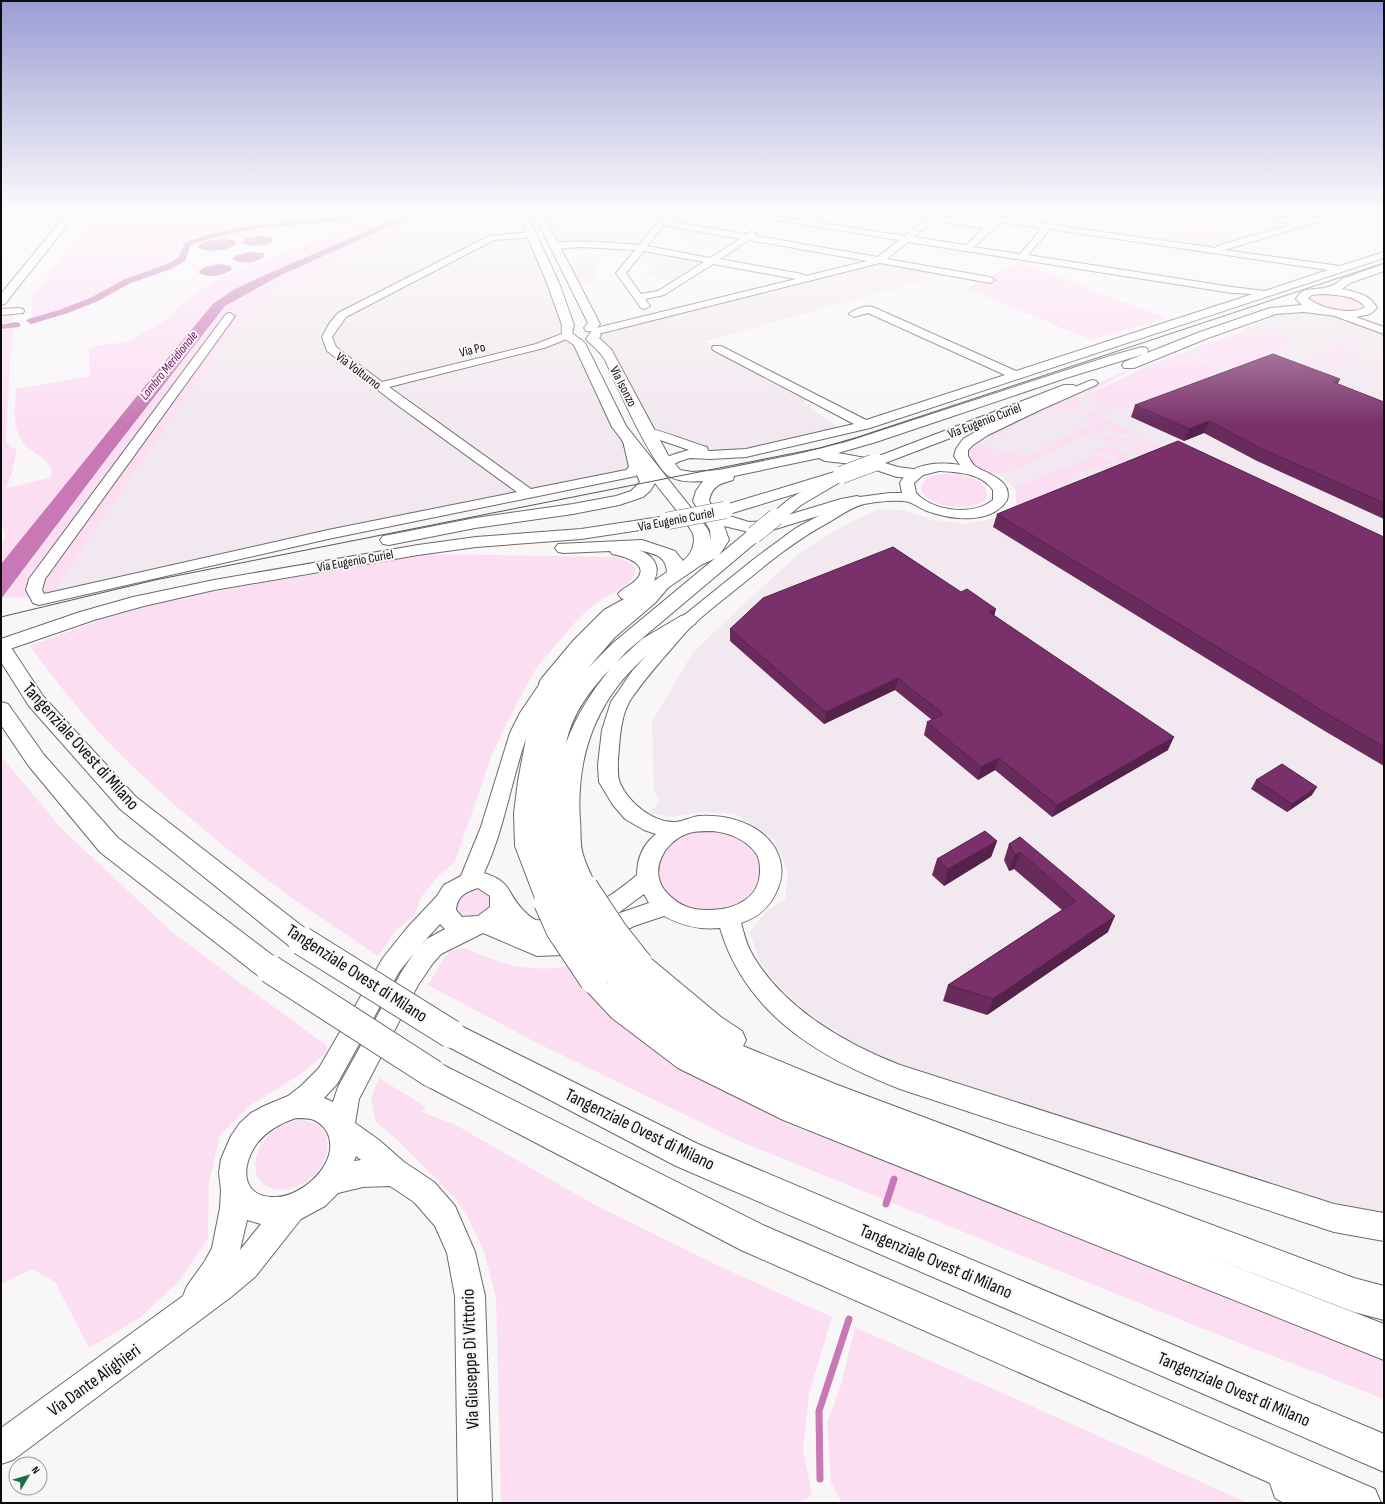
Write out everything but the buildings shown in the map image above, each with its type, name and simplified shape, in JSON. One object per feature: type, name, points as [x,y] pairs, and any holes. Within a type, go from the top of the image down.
[{"type":"main road","points":[[1,302],[15,284]]},
{"type":"main road","points":[[553,284],[568,325],[568,334],[581,338],[594,331]]},
{"type":"main road","name":"Via Isonzo","points":[[574,284],[594,324],[593,342],[606,352],[611,360],[650,437],[670,468]]},
{"type":"main road","points":[[1324,291],[1338,288],[1342,284]]},
{"type":"main road","points":[[1363,284],[1360,291],[1363,300]]},
{"type":"main road","points":[[1302,298],[1311,306],[1331,312],[1361,313],[1371,308],[1370,304],[1363,300],[1342,293],[1324,291]]},
{"type":"main road","name":"Via Eugenio Curiel","points":[[1,636],[95,614],[177,592],[437,547],[476,542],[581,534],[665,518],[713,506],[835,472],[1142,351],[1245,315],[1302,298],[1303,295],[1307,293],[1324,291]]},
{"type":"main road","name":"Via Eugenio Curiel","points":[[871,458],[1204,335],[1274,311],[1304,308],[1331,312]]},
{"type":"main road","name":"Via Isonzo","points":[[568,334],[579,343],[623,433],[701,532],[703,544],[695,561]]},
{"type":"main road","points":[[670,468],[687,476],[704,476],[800,458],[863,442],[1068,373],[1142,351]]},
{"type":"main road","points":[[304,559],[348,548],[475,523],[573,509],[629,497],[644,488],[648,482],[623,433]]},
{"type":"main road","name":"Via Isonzo","points":[[623,433],[650,437]]},
{"type":"main road","points":[[800,458],[827,456],[863,461],[897,472],[915,473]]},
{"type":"main road","points":[[549,683],[580,645],[611,614],[670,579],[695,561],[712,553],[720,540],[713,506],[702,490],[708,484],[722,478],[768,465]]},
{"type":"main road","points":[[566,896],[555,869],[546,823],[547,782],[558,731],[568,707],[584,683],[620,646],[776,516],[835,472]]},
{"type":"main road","points":[[660,480],[685,488],[713,506],[730,522],[744,526],[769,526],[841,504],[857,501]]},
{"type":"main road","name":"Via Eugenio Curiel","points":[[1,646],[34,629],[91,604],[136,592],[304,559],[455,537],[579,527],[665,518]]},
{"type":"main road","points":[[437,547],[469,550],[605,547],[622,544],[642,545],[652,547],[669,555],[674,563],[670,579],[608,634],[578,668],[554,702],[539,728],[528,781],[526,820],[528,846],[566,896],[613,932],[622,1009],[688,1059],[794,1110],[1384,1342]]},
{"type":"main road","points":[[549,683],[558,663],[571,643],[592,619],[642,584],[647,578],[648,567],[639,556],[628,551],[605,547]]},
{"type":"main road","points":[[688,620],[650,643],[621,669],[599,696],[584,723],[571,761],[567,804],[570,851],[566,896],[560,929],[617,973],[672,1020],[727,1053],[794,1079],[830,1096],[1346,1292],[1384,1303]]},
{"type":"main road","name":"Tangenziale Ovest di Milano","points":[[1,646],[36,701],[128,803],[302,941],[451,1034],[687,1155],[1384,1453]]},
{"type":"main road","points":[[3,712],[36,760],[109,845],[270,969],[433,1074],[753,1238],[1361,1503]]},
{"type":"main road","points":[[1191,1428],[1321,1503]]},
{"type":"street","name":"Via Volturno","points":[[402,284],[342,315],[327,336],[331,349],[404,404],[528,493]]},
{"type":"street","points":[[629,284],[653,317]]},
{"type":"street","points":[[638,297],[661,292],[676,284]]},
{"type":"street","points":[[594,331],[606,330],[785,284]]},
{"type":"street","points":[[1195,284],[1260,296]]},
{"type":"street","name":"Via Eugenio Curiel","points":[[670,468],[675,458],[689,454],[731,454],[780,446],[866,425],[1298,284]]},
{"type":"street","points":[[1232,290],[1271,293]]},
{"type":"street","points":[[1232,290],[1249,300]]},
{"type":"street","points":[[854,314],[869,309],[1017,376]]},
{"type":"street","points":[[1,312],[19,311]]},
{"type":"street","points":[[1331,312],[1384,331]]},
{"type":"street","points":[[1361,313],[1384,331]]},
{"type":"street","points":[[230,316],[37,579],[34,590],[38,600],[217,559],[528,493],[631,473],[636,467],[623,433]]},
{"type":"street","name":"Via Po","points":[[381,386],[540,346],[568,334]]},
{"type":"street","points":[[717,348],[866,425]]},
{"type":"street","points":[[982,475],[969,470],[947,467],[926,469],[915,473],[909,478],[906,485],[907,491],[912,498],[920,504],[943,512],[970,514],[982,512],[998,504],[1001,498],[1001,491],[997,485],[982,475],[969,468],[960,456],[962,448],[968,442],[984,432],[1036,407],[1092,383]]},
{"type":"street","points":[[650,437],[689,454]]},
{"type":"street","name":"Via Eugenio Curiel","points":[[650,437],[696,449],[731,454]]},
{"type":"street","points":[[675,830],[652,825],[632,814],[620,800],[609,782],[608,765],[611,730],[620,702],[639,674],[688,620],[759,562],[800,531],[857,501],[890,497],[912,498]]},
{"type":"street","points":[[469,881],[482,857],[520,732],[539,696],[549,683]]},
{"type":"street","points":[[694,824],[719,824],[732,826],[749,834],[762,846],[770,860],[772,876],[768,890],[758,902],[749,909],[728,918],[706,920],[684,916],[666,906],[654,894],[647,879],[647,865],[652,851],[662,839],[675,830],[694,824]]},
{"type":"street","points":[[296,1106],[310,1095],[328,1076],[391,965],[415,934],[431,919],[454,889],[469,881],[478,880],[493,884],[498,889],[502,901],[515,916],[529,927],[547,930],[591,919],[616,905],[647,879]]},
{"type":"street","points":[[341,1129],[331,1115],[315,1107],[296,1106],[277,1112],[259,1123],[244,1138],[235,1156],[232,1174],[235,1191],[244,1203],[257,1210],[273,1213],[291,1210],[306,1203],[319,1194],[330,1182],[338,1168],[343,1154],[344,1141],[341,1129],[347,1096],[410,978],[433,947],[497,914],[502,901]]},
{"type":"street","points":[[444,903],[444,911],[448,918],[462,927],[478,925],[536,946],[563,945],[597,934],[626,920],[666,906]]},
{"type":"street","points":[[728,918],[741,955],[756,979],[779,1004],[810,1030],[845,1052],[900,1077],[1237,1187],[1334,1218],[1384,1227]]},
{"type":"street","name":"Via Giuseppe Di Vittorio","points":[[341,1129],[369,1149],[394,1172],[424,1192],[445,1216],[461,1252],[470,1296],[475,1503]]},
{"type":"street","points":[[330,1182],[363,1173],[394,1172]]},
{"type":"street","name":"Via Dante Alighieri","points":[[187,1311],[210,1281],[223,1260],[232,1231],[235,1191]]},
{"type":"street","name":"Via Dante Alighieri","points":[[1,1448],[221,1287],[245,1266],[291,1210]]},
{"type":"shaded area","points":[[41,284],[118,284],[79,303],[32,319],[33,296]]},
{"type":"shaded area","points":[[209,284],[245,284],[233,290],[1,564],[1,549],[5,536],[1,519],[1,321],[5,315],[15,314],[13,323],[6,325],[3,330],[14,328],[10,360],[6,441],[11,447],[17,450],[12,472],[6,488],[50,478],[52,472],[47,462],[30,450],[21,440],[15,419],[16,389],[90,376],[89,350],[97,346],[126,342],[168,319],[183,302]]},
{"type":"shaded area","points":[[264,284],[286,284],[280,287],[244,316],[51,596],[2,598],[114,449],[225,306]]},
{"type":"shaded area","points":[[286,284],[547,284],[575,341],[628,438],[631,473],[51,596],[244,316],[280,287]]},
{"type":"shaded area","points":[[788,284],[911,284],[705,341],[815,398],[804,403],[844,431],[731,454],[696,449],[647,431],[596,333]]},
{"type":"shaded area","points":[[975,284],[1077,284],[1166,318],[1092,340],[966,289]]},
{"type":"shaded area","points":[[1318,294],[1337,294],[1349,297],[1360,302],[1365,306],[1365,309],[1344,311],[1324,307],[1310,300],[1311,297]]},
{"type":"shaded area","points":[[1294,311],[1321,312],[1352,320],[1384,334],[1384,1218],[1366,1220],[923,1074],[858,1046],[804,1010],[778,986],[760,962],[750,932],[766,911],[785,900],[788,872],[774,840],[736,814],[701,812],[672,817],[649,813],[660,801],[654,792],[652,721],[693,652],[796,556],[851,522],[880,509],[901,510],[935,520],[967,524],[1000,517],[1016,504],[1016,490],[999,474],[981,471],[968,452],[980,438],[1079,391],[1093,392],[1145,367],[1208,343],[1243,333],[1244,329],[1283,313]]},
{"type":"shaded area","points":[[1252,331],[1289,334],[1293,343],[1288,347],[1230,368],[1199,356],[1205,353],[1194,348],[1233,335]]},
{"type":"shaded area","points":[[1340,345],[1352,348],[1354,354],[1342,357],[1323,357],[1317,359],[1312,361],[1308,366],[1311,371],[1303,366],[1304,361]]},
{"type":"shaded area","points":[[1180,354],[1223,371],[1116,410],[1096,400],[1094,396],[1095,392],[1147,367]]},
{"type":"shaded area","points":[[1364,358],[1345,363],[1320,366],[1319,369],[1323,372],[1343,379],[1341,380],[1317,370],[1316,366],[1327,360]]},
{"type":"shaded area","points":[[1129,370],[1130,371],[1089,394],[1091,400],[1112,411],[1103,414],[1097,410],[1092,405],[1087,391],[1093,385]]},
{"type":"shaded area","points":[[1078,392],[1080,402],[1076,410],[1047,411],[1022,421],[995,437],[982,438]]},
{"type":"shaded area","points":[[1087,410],[1140,436],[1116,434],[1108,424],[1084,416],[1084,413]]},
{"type":"shaded area","points":[[1082,421],[1092,422],[1103,426],[1106,432],[1080,438],[1009,472],[990,473],[980,469],[966,457],[967,449],[973,444],[982,445],[1007,453],[1030,455],[1050,442],[1078,434],[1073,427],[1075,425],[1084,429],[1094,427]]},
{"type":"shaded area","points":[[1105,436],[1150,441],[1166,449],[1140,460],[1136,453],[1122,445],[1154,449],[1154,446],[1107,440],[1089,440]]},
{"type":"shaded area","points":[[1103,447],[1120,450],[1129,458],[1130,462],[1120,465],[1115,457],[1111,455],[1089,451]]},
{"type":"shaded area","points":[[1095,456],[1107,458],[1112,463],[1103,468],[1077,473],[1071,477],[1067,483],[1069,488],[1008,513],[1016,504],[1016,490],[1014,488]]},
{"type":"shaded area","points":[[939,474],[962,475],[977,480],[985,488],[987,493],[986,497],[978,504],[962,507],[953,507],[937,503],[925,496],[921,487],[926,480]]},
{"type":"shaded area","points":[[428,554],[616,557],[629,562],[636,568],[635,574],[629,583],[595,604],[578,619],[537,667],[492,754],[455,862],[438,876],[422,896],[414,916],[396,930],[378,956],[290,897],[220,843],[152,785],[99,733],[68,696],[30,646],[103,619],[182,597]]},
{"type":"shaded area","points":[[1,756],[62,829],[170,930],[326,1045],[327,1052],[304,1072],[249,1106],[220,1135],[209,1183],[208,1239],[180,1280],[141,1317],[89,1348],[55,1282],[32,1269],[1,1284]]},
{"type":"shaded area","points":[[704,831],[722,832],[739,838],[748,844],[758,859],[760,868],[756,885],[751,893],[741,903],[723,909],[698,910],[675,901],[663,889],[659,880],[658,871],[659,862],[663,853],[677,839],[686,834]]},
{"type":"shaded area","points":[[474,889],[480,889],[491,896],[490,908],[475,916],[465,917],[458,911],[456,905],[460,895]]},
{"type":"shaded area","points":[[465,948],[492,959],[516,966],[541,969],[570,966],[684,1069],[787,1124],[946,1184],[1384,1355],[1384,1399],[1193,1325],[739,1141],[535,1042],[428,985],[443,959],[451,951]]},
{"type":"shaded area","points":[[379,1078],[426,1107],[422,1111],[454,1124],[595,1205],[721,1267],[832,1317],[809,1394],[803,1449],[812,1495],[799,1503],[501,1503],[496,1297],[484,1252],[467,1215],[454,1197],[396,1139],[376,1122],[371,1099]]},
{"type":"shaded area","points":[[300,1120],[316,1125],[325,1134],[328,1147],[324,1160],[316,1172],[305,1182],[291,1189],[275,1189],[266,1186],[256,1173],[255,1165],[256,1157],[264,1140],[280,1127]]},
{"type":"shaded area","points":[[855,1327],[1248,1503],[842,1503],[831,1482],[827,1423],[841,1385]]},
{"type":"water","name":"Lambro Meridionale","points":[[245,284],[264,284],[225,306],[114,449],[1,599],[1,564],[213,304],[233,290]]},
{"type":"waterway","points":[[31,321],[62,312],[93,300],[122,284]]},
{"type":"waterway","points":[[4,327],[16,325]]},
{"type":"waterway","points":[[886,1204],[894,1179]]},
{"type":"waterway","points":[[820,1479],[819,1411],[849,1319]]},
{"type":"tram line","points":[[1,617],[155,580],[820,448],[858,437],[1320,284]]}]
